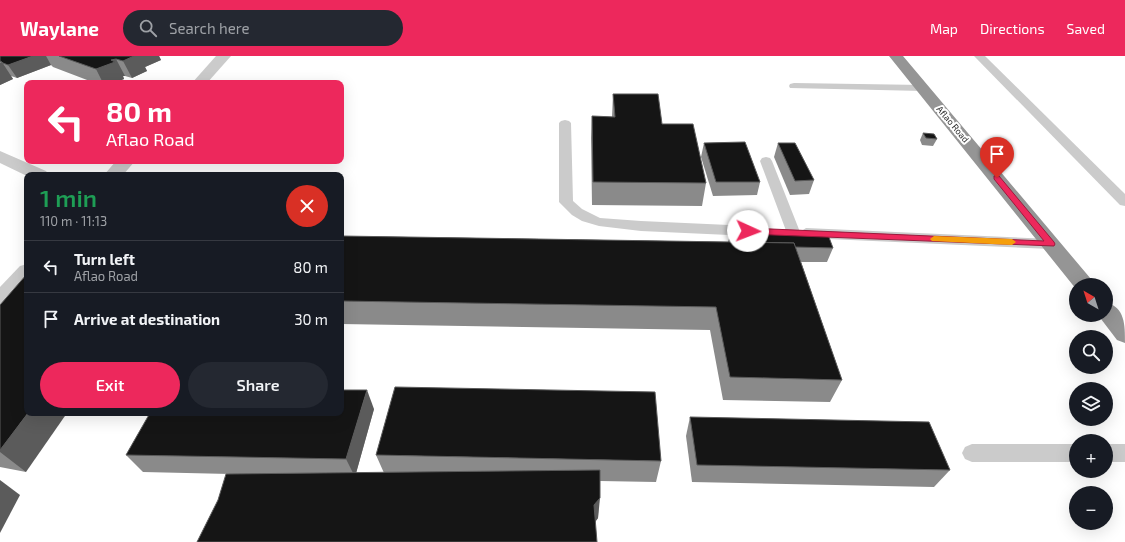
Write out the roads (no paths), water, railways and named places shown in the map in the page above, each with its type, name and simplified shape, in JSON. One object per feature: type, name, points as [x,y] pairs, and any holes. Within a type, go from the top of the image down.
[{"type":"highway","name":"Aflao Road","points":[[896,56],[1079,278]]},
{"type":"highway","points":[[1113,319],[1125,334]]},
{"type":"street","points":[[202,80],[224,56]]},
{"type":"street","points":[[0,156],[34,172]]},
{"type":"street","points":[[116,172],[123,164]]},
{"type":"street","points":[[0,301],[24,274]]},
{"type":"lane","points":[[979,56],[1125,202]]},
{"type":"lane","points":[[794,86],[923,88]]},
{"type":"lane","points":[[565,123],[566,202],[586,218],[599,222],[641,226],[763,232]]},
{"type":"lane","points":[[766,161],[794,233]]},
{"type":"lane","points":[[778,232],[1051,244]]},
{"type":"lane","points":[[972,453],[1069,453]]},
{"type":"lane","points":[[1113,453],[1125,454]]}]
